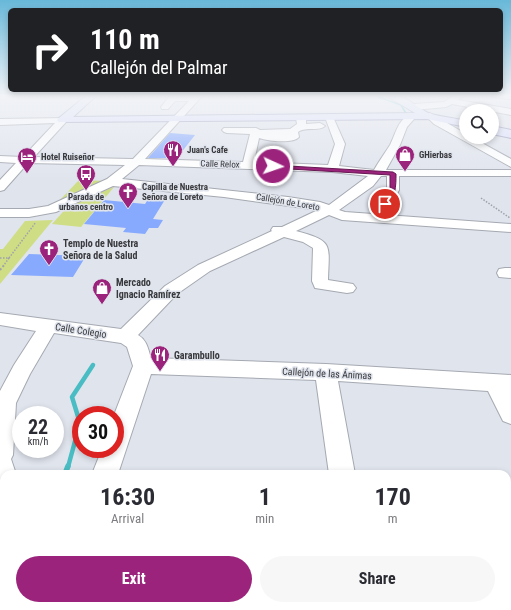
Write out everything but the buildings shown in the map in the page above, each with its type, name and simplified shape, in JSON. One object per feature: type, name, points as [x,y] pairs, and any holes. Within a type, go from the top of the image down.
[{"type":"main road","points":[[260,123],[298,125],[304,123]]},
{"type":"main road","points":[[499,131],[511,134]]},
{"type":"street","points":[[0,187],[60,123]]},
{"type":"street","points":[[0,213],[45,211],[60,206],[111,182],[136,162],[172,123]]},
{"type":"street","points":[[332,123],[340,144],[332,169]]},
{"type":"street","points":[[347,288],[321,284],[321,248],[319,244],[315,241],[283,232],[278,229],[325,208],[369,183],[377,174],[395,145],[405,123]]},
{"type":"street","points":[[440,123],[511,164]]},
{"type":"street","points":[[298,125],[320,126]]},
{"type":"street","points":[[227,130],[256,131],[248,165]]},
{"type":"street","name":"Calle Relox","points":[[0,158],[56,162],[136,162],[248,165],[332,169],[377,174],[511,173]]},
{"type":"street","points":[[378,218],[393,190],[393,174]]},
{"type":"street","name":"Callejón de Loreto","points":[[111,182],[244,195],[325,208],[342,216],[491,228],[511,228]]},
{"type":"street","points":[[124,422],[143,366],[136,343],[125,337],[171,290],[204,268],[283,232]]},
{"type":"street","name":"Calle Colegio","points":[[0,319],[125,337]]},
{"type":"street","points":[[0,455],[5,403],[49,325]]},
{"type":"street","name":"Callejón de las Ánimas","points":[[143,366],[326,372],[503,384]]},
{"type":"street","points":[[326,372],[341,470]]},
{"type":"street","points":[[503,384],[511,414]]},
{"type":"street","points":[[107,470],[112,458]]},
{"type":"path","points":[[481,198],[511,218]]},
{"type":"path","points":[[0,270],[45,211]]},
{"type":"path","points":[[0,258],[9,258]]},
{"type":"green space","points":[[79,180],[106,181],[58,202]]},
{"type":"green space","points":[[114,187],[81,227],[52,224],[70,204]]},
{"type":"green space","points":[[53,220],[0,284],[0,249],[3,249],[25,221]]},
{"type":"waterway","points":[[68,467],[80,423],[72,397],[93,365]]},
{"type":"waterway","points":[[66,470],[68,466]]},
{"type":"place","name":"Juan's Cafe","points":[[173,167]]},
{"type":"place","name":"GHierbas","points":[[405,172]]},
{"type":"place","name":"Hotel Ruiseñor","points":[[27,174]]},
{"type":"place","name":"Parada de urbanos centro","points":[[86,191]]},
{"type":"place","name":"Capilla de Nuestra Señora de Loreto","points":[[128,209]]},
{"type":"place","name":"Templo de Nuestra Señora de la Salud","points":[[49,266]]},
{"type":"place","name":"Mercado Ignacio Ramírez","points":[[102,305]]},
{"type":"place","name":"Garambullo","points":[[160,372]]},
{"type":"route","points":[[273,166],[393,174],[393,190],[385,204]]}]
